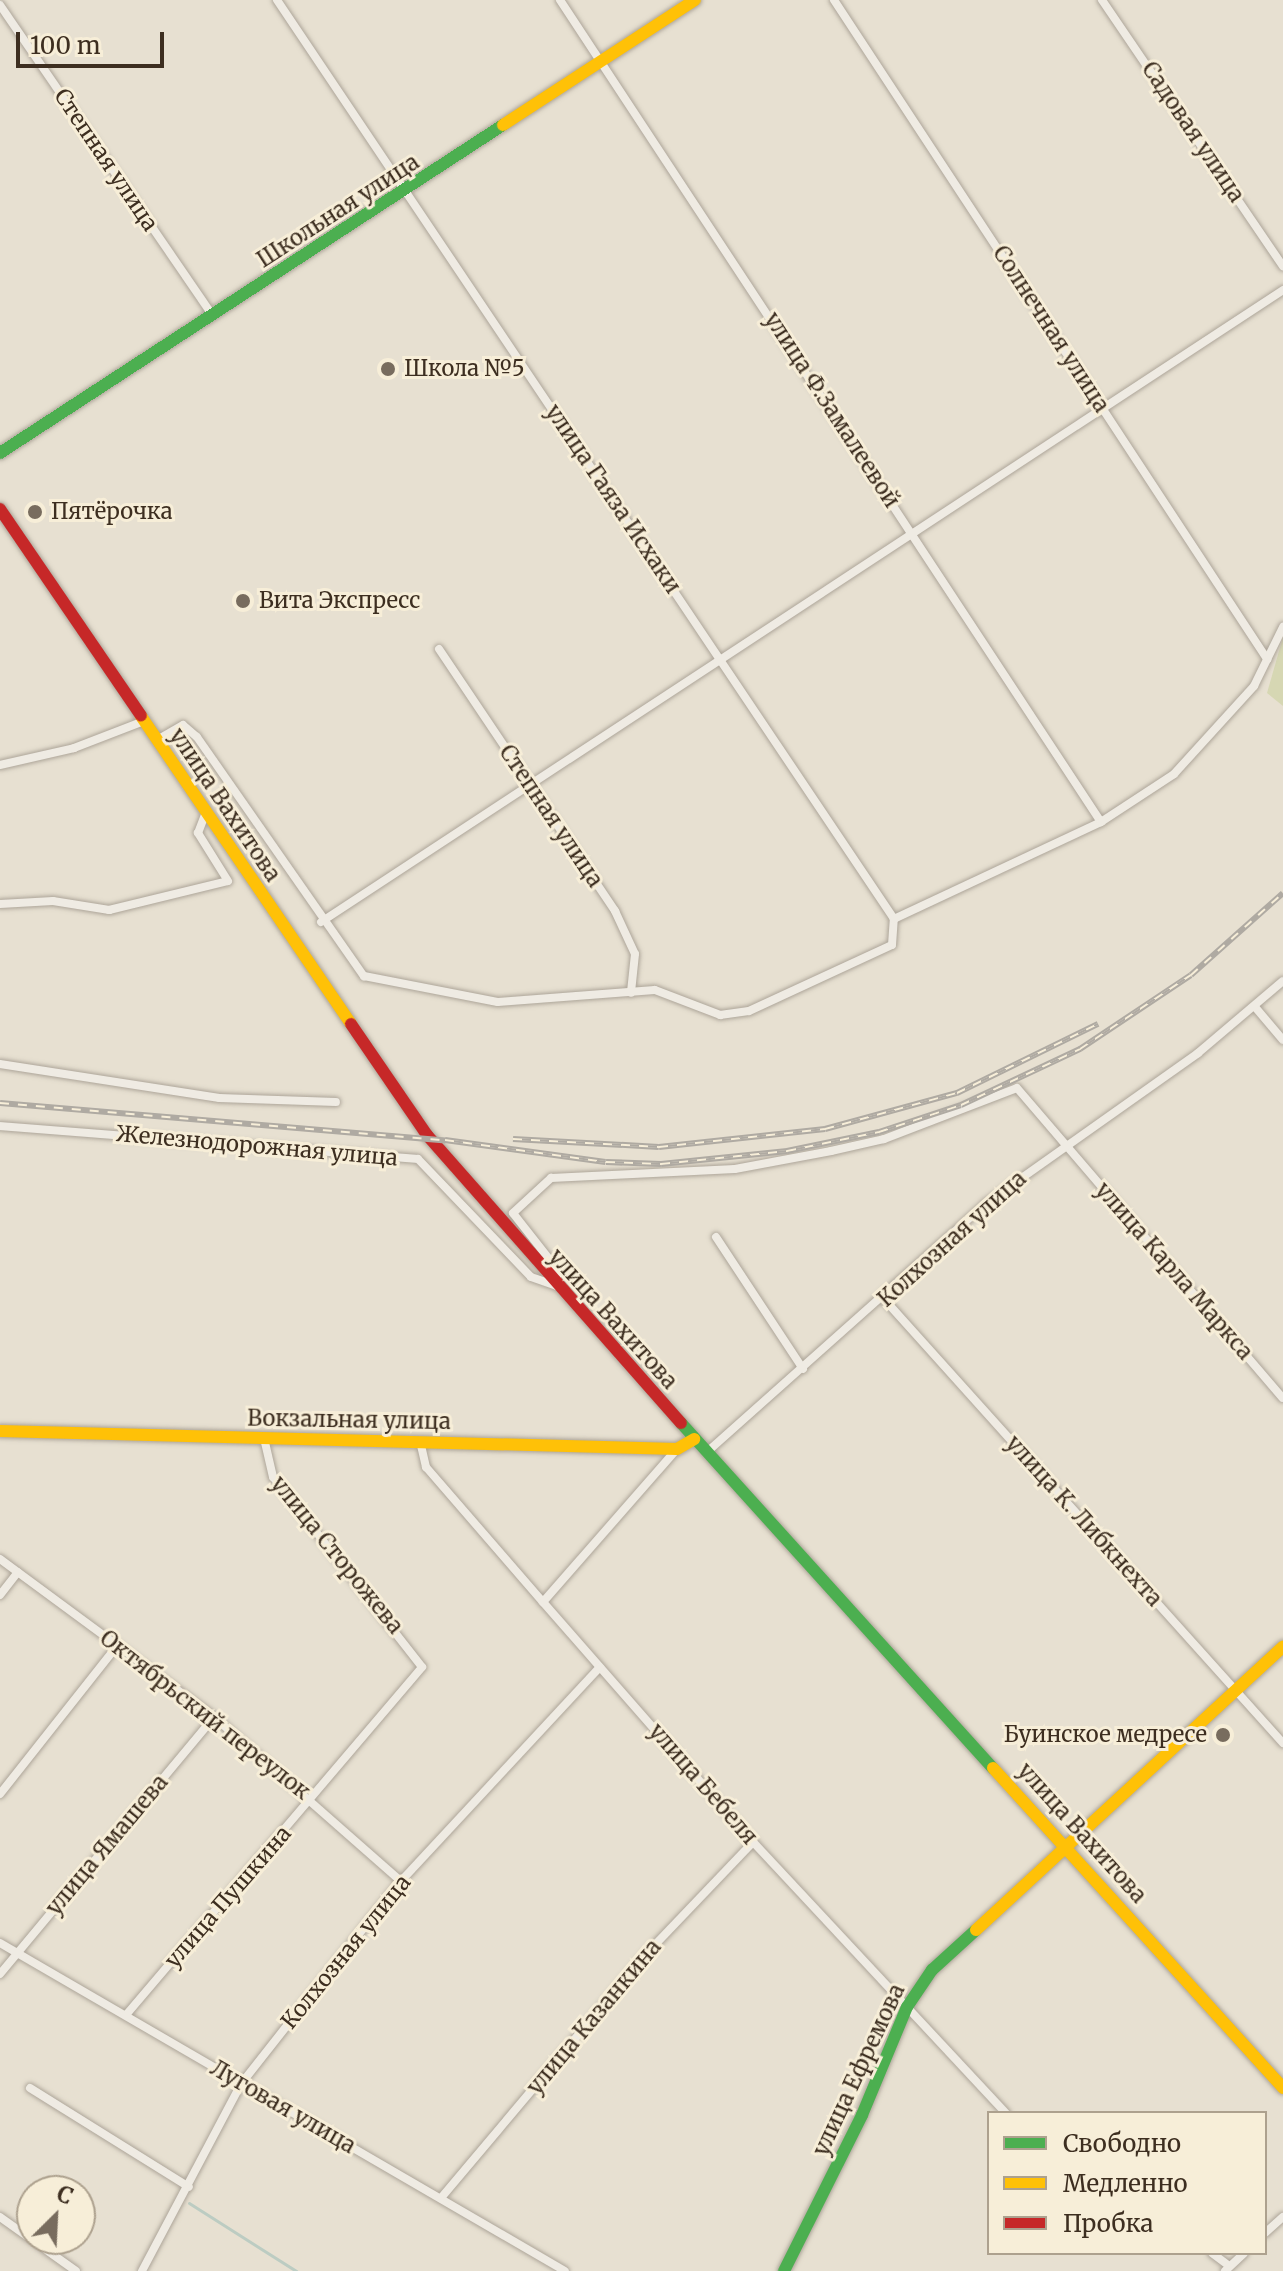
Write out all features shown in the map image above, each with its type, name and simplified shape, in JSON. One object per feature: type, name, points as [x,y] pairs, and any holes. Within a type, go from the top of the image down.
[{"type":"main road","name":"Школьная улица","points":[[0,453],[407,191],[695,0]]},
{"type":"main road","name":"улица Вахитова","points":[[0,509],[427,1135],[694,1439],[1068,1846],[1283,2088]]},
{"type":"main road","name":"Вокзальная улица","points":[[0,1431],[677,1449]]},
{"type":"main road","points":[[677,1449],[694,1439]]},
{"type":"main road","name":"улица Ефремова","points":[[784,2271],[862,2115],[907,2007],[932,1970],[1283,1647]]},
{"type":"street","name":"улица Гаяза Исхаки","points":[[277,0],[894,919]]},
{"type":"street","name":"улица Ф.Замалеевой","points":[[560,0],[1101,822]]},
{"type":"street","name":"Солнечная улица","points":[[834,0],[1267,659]]},
{"type":"street","name":"Садовая улица","points":[[1102,0],[1283,266]]},
{"type":"street","name":"Степная улица","points":[[0,5],[212,315]]},
{"type":"street","points":[[321,922],[527,782],[1283,290]]},
{"type":"street","points":[[157,740],[183,725],[197,737],[353,968],[388,983],[498,1002],[672,993],[720,1015],[749,1011],[892,945],[894,919],[1101,822],[1196,755],[1254,686],[1283,627]]},
{"type":"street","name":"Степная улица","points":[[439,649],[628,934],[637,972],[631,993]]},
{"type":"street","points":[[0,765],[74,748],[144,721]]},
{"type":"street","points":[[0,904],[53,901],[109,910],[228,881],[198,833],[206,812]]},
{"type":"street","name":"Колхозная улица","points":[[707,1452],[884,1299],[985,1204],[1255,1007],[1283,981]]},
{"type":"street","points":[[1255,1007],[1283,1040]]},
{"type":"street","points":[[0,1064],[219,1098],[336,1102]]},
{"type":"street","name":"улица Карла Маркса","points":[[557,1286],[557,1269],[513,1213],[551,1178],[567,1173],[624,1179],[735,1169],[831,1151],[884,1139],[1017,1088],[1283,1398]]},
{"type":"street","name":"Железнодорожная улица","points":[[0,1126],[418,1159],[531,1277],[557,1286]]},
{"type":"street","points":[[716,1237],[803,1369]]},
{"type":"street","name":"улица К. Либкнехта","points":[[884,1299],[1283,1743]]},
{"type":"street","name":"улица Сторожева","points":[[264,1438],[273,1477],[422,1667]]},
{"type":"street","name":"улица Бебеля","points":[[420,1441],[426,1467],[543,1602],[753,1842],[1004,2111]]},
{"type":"street","points":[[543,1602],[677,1449]]},
{"type":"street","name":"Октябрьский переулок","points":[[0,1559],[214,1717],[313,1798],[401,1881]]},
{"type":"street","points":[[0,1595],[18,1572]]},
{"type":"street","points":[[0,1794],[117,1646]]},
{"type":"street","name":"улица Пушкина","points":[[126,2015],[422,1667]]},
{"type":"street","name":"Колхозная улица","points":[[142,2271],[241,2084],[401,1881],[600,1667]]},
{"type":"street","name":"улица Ямашева","points":[[0,1974],[214,1717]]},
{"type":"street","name":"улица Казанкина","points":[[441,2198],[648,1952],[753,1842]]},
{"type":"street","name":"Луговая улица","points":[[0,1943],[565,2271]]},
{"type":"street","points":[[30,2088],[189,2187]]},
{"type":"street","points":[[0,2217],[76,2271]]},
{"type":"street","points":[[1267,2231],[1283,2217]]},
{"type":"street","points":[[1227,2269],[1242,2255]]},
{"type":"green space","points":[[1283,637],[1283,706],[1267,693]]},
{"type":"waterway","points":[[189,2203],[296,2271]]},
{"type":"railway","points":[[0,1103],[445,1140],[606,1162],[661,1164],[787,1151],[879,1132],[961,1105],[1080,1049],[1191,975],[1283,893]]},
{"type":"railway","points":[[513,1139],[659,1147],[825,1129],[957,1093],[1098,1024]]},
{"type":"traffic: fast","points":[[0,453],[503,125]]},
{"type":"traffic: fast","points":[[681,1423],[993,1768]]},
{"type":"traffic: fast","points":[[784,2271],[862,2115],[907,2007],[932,1970],[976,1930]]},
{"type":"traffic: slow","points":[[503,125],[695,0]]},
{"type":"traffic: slow","points":[[141,716],[351,1024]]},
{"type":"traffic: slow","points":[[0,1431],[677,1449],[694,1439]]},
{"type":"traffic: slow","points":[[976,1930],[1283,1647]]},
{"type":"traffic: slow","points":[[993,1768],[1283,2088]]},
{"type":"traffic: jam","points":[[0,509],[141,716]]},
{"type":"traffic: jam","points":[[351,1024],[427,1135],[681,1423]]},
{"type":"place","name":"Школа №5","points":[[388,369]]},
{"type":"place","name":"Пятёрочка","points":[[35,512]]},
{"type":"place","name":"Вита Экспресс","points":[[243,601]]},
{"type":"place","name":"Буинское медресе","points":[[1223,1735]]}]
